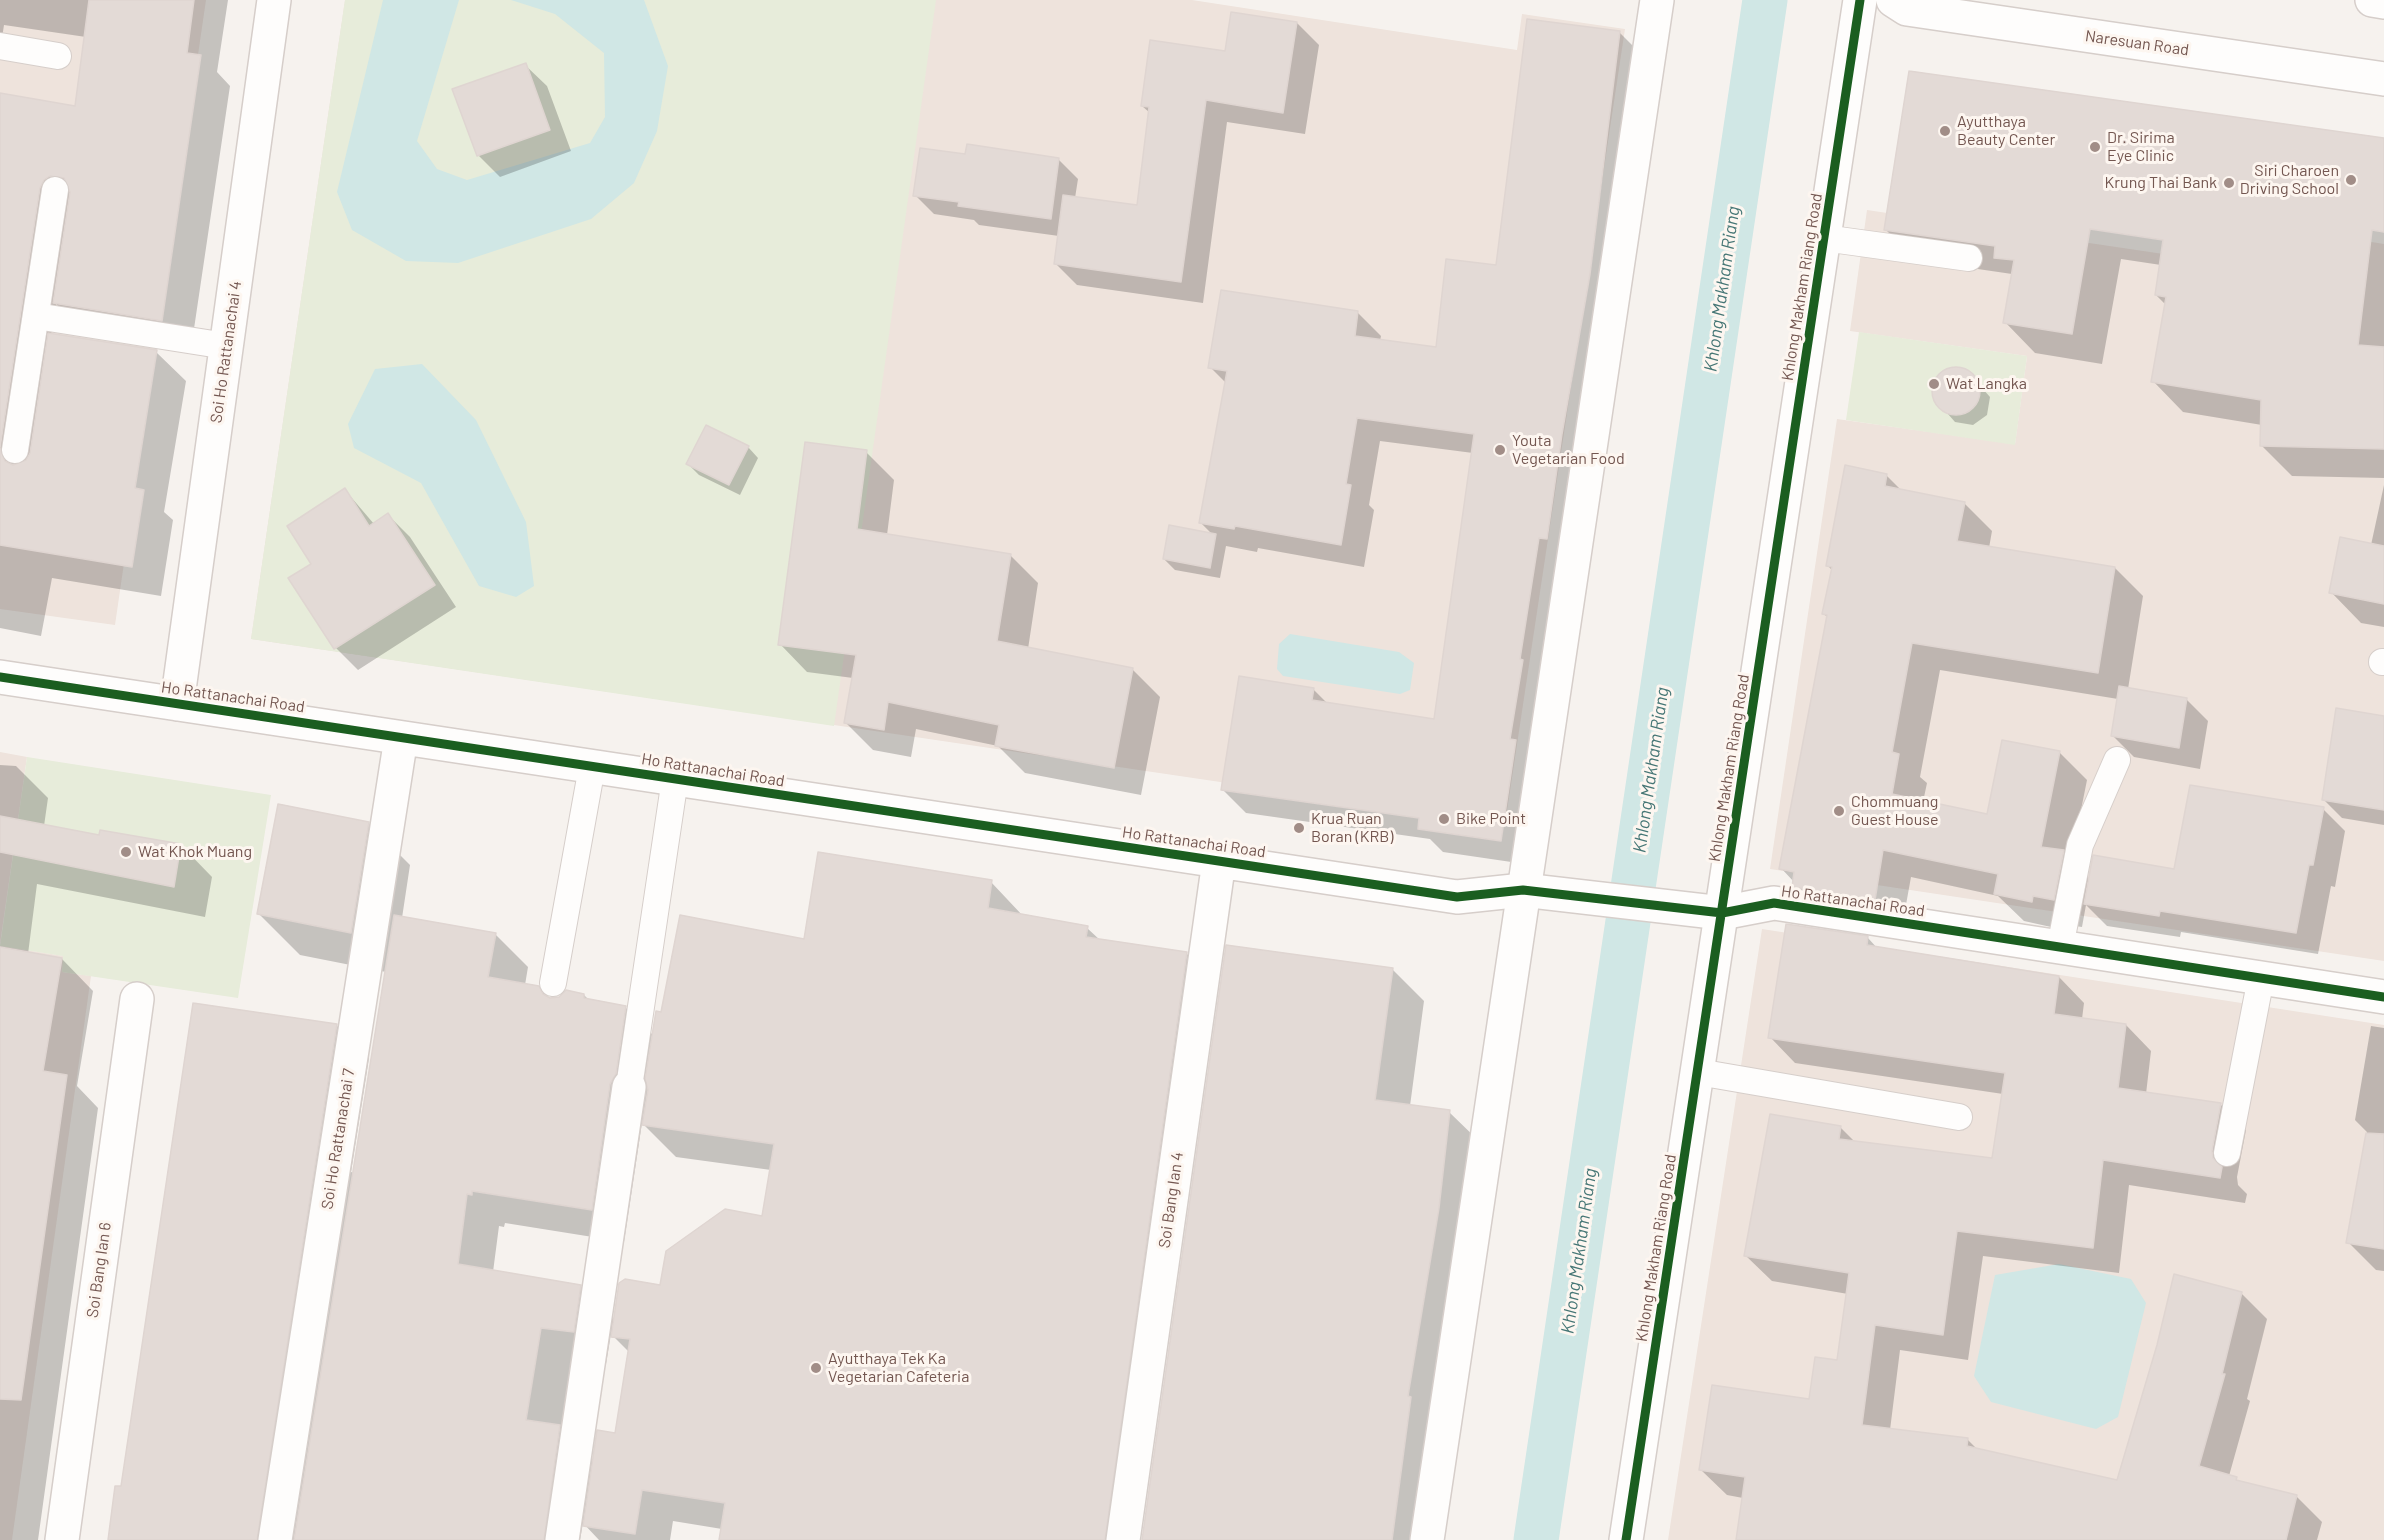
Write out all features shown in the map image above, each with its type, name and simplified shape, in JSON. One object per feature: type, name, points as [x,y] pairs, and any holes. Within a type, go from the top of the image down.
[{"type":"street","name":"Soi Ho Rattanachai 4","points":[[177,704],[274,0]]},
{"type":"street","points":[[1427,1540],[1657,0]]},
{"type":"street","name":"Khlong Makham Riang Road","points":[[1626,1540],[1860,0]]},
{"type":"street","name":"Naresuan Road","points":[[1893,0],[1907,9],[2384,79]]},
{"type":"street","points":[[2372,0],[2384,2]]},
{"type":"street","name":"Ho Rattanachai Road","points":[[0,677],[1457,897],[1523,890],[1722,913],[1774,903],[2384,997]]},
{"type":"street","name":"Soi Ho Rattanachai 7","points":[[275,1540],[401,738]]},
{"type":"street","name":"Soi Bang Ian 4","points":[[1124,1540],[1219,861]]},
{"type":"street","name":"Soi Bang Ian 6","points":[[62,1540],[137,999]]},
{"type":"street","points":[[562,1540],[629,1087]]},
{"type":"lane","points":[[0,46],[58,56]]},
{"type":"lane","points":[[15,450],[55,190]]},
{"type":"lane","points":[[1824,238],[1969,258]]},
{"type":"lane","points":[[36,316],[226,346]]},
{"type":"lane","points":[[2060,947],[2080,845],[2117,760]]},
{"type":"lane","points":[[553,983],[592,767]]},
{"type":"lane","points":[[629,1087],[675,779]]},
{"type":"lane","points":[[2227,1153],[2261,978]]},
{"type":"lane","points":[[1698,1072],[1959,1117]]},
{"type":"shaded area","points":[[0,0],[206,0],[115,625],[0,609]]},
{"type":"shaded area","points":[[345,0],[1192,0],[1517,50],[1522,14],[1625,29],[1505,824],[251,639]]},
{"type":"shaded area","points":[[1867,210],[2278,271],[2285,228],[2384,244],[2384,961],[1770,869],[1837,419],[2015,444],[2027,356],[1850,331]]},
{"type":"shaded area","points":[[0,752],[27,757],[0,944]]},
{"type":"shaded area","points":[[1762,929],[2384,1025],[2384,1540],[1668,1540]]},
{"type":"shaded area","points":[[0,946],[64,956],[62,972],[91,976],[12,1540],[0,1540]]},
{"type":"green space","points":[[345,0],[936,0],[834,726],[251,639]]},
{"type":"green space","points":[[1859,332],[2027,356],[2015,445],[1846,420]]},
{"type":"green space","points":[[27,757],[271,795],[238,998],[62,972],[63,956],[0,946]]},
{"type":"water","points":[[383,0],[459,0],[417,141],[437,169],[467,180],[590,143],[605,117],[604,53],[555,14],[511,0],[644,0],[668,66],[657,131],[634,183],[591,219],[458,263],[406,261],[352,230],[337,192]]},
{"type":"water","points":[[422,364],[476,420],[526,522],[534,586],[516,597],[479,586],[421,483],[354,448],[348,424],[375,369]]},
{"type":"water","points":[[1290,634],[1399,652],[1414,663],[1410,690],[1400,694],[1283,676],[1277,669],[1279,644]]},
{"type":"water","points":[[2059,1264],[2131,1279],[2146,1303],[2118,1417],[2096,1429],[1991,1402],[1974,1376],[1995,1275]]},
{"type":"building","points":[[89,0],[194,0],[187,53],[201,55],[162,321],[53,303],[70,192],[64,178],[50,176],[44,180],[40,188],[0,448],[0,93],[75,106]]},
{"type":"building","points":[[1231,12],[1297,22],[1283,113],[1206,100],[1181,282],[1054,264],[1063,195],[1137,205],[1149,107],[1141,106],[1150,40],[1225,51]]},
{"type":"building","points":[[1527,19],[1620,31],[1590,274],[1562,434],[1547,539],[1539,538],[1520,659],[1523,660],[1510,739],[1516,740],[1501,841],[1418,829],[1419,818],[1221,790],[1239,676],[1314,688],[1312,700],[1434,719],[1474,434],[1357,418],[1346,484],[1351,485],[1341,545],[1235,526],[1234,529],[1199,523],[1227,371],[1208,368],[1221,290],[1358,311],[1355,336],[1436,347],[1446,259],[1496,265]]},
{"type":"building","points":[[526,63],[550,130],[477,156],[452,89]]},
{"type":"building","points":[[1909,71],[2384,138],[2384,232],[2372,230],[2358,345],[2384,347],[2384,449],[2260,446],[2261,400],[2151,382],[2166,297],[2155,295],[2163,240],[2090,229],[2072,334],[2003,323],[2014,260],[1994,258],[1995,246],[1884,230]]},
{"type":"building","points":[[967,144],[1059,158],[1051,219],[958,206],[959,202],[913,196],[920,148],[965,154]]},
{"type":"building","points":[[48,333],[157,350],[135,488],[144,490],[132,567],[0,545],[0,448],[5,461],[13,465],[26,460],[30,453]]},
{"type":"building","points":[[1956,367],[1973,374],[1980,391],[1973,408],[1956,415],[1939,408],[1932,391],[1939,374]]},
{"type":"building","points":[[706,425],[749,446],[729,485],[686,464]]},
{"type":"building","points":[[805,442],[867,450],[857,529],[1011,554],[997,641],[1133,668],[1114,768],[995,746],[999,725],[888,702],[884,730],[844,723],[856,655],[778,645]]},
{"type":"building","points":[[1845,465],[1887,474],[1885,486],[1965,502],[1957,541],[2115,567],[2098,673],[1912,643],[1892,752],[1899,754],[1892,794],[1987,814],[2002,740],[2060,751],[2041,847],[2064,850],[2054,900],[2033,896],[2032,902],[1994,894],[1998,874],[1883,850],[1875,900],[1792,887],[1794,872],[1779,869],[1827,615],[1822,614],[1832,567],[1826,566]]},
{"type":"building","points":[[345,488],[369,526],[388,513],[435,585],[334,649],[288,578],[311,564],[287,526]]},
{"type":"building","points":[[1169,525],[1216,534],[1210,568],[1163,559]]},
{"type":"building","points":[[2340,537],[2384,546],[2384,604],[2329,593]]},
{"type":"building","points":[[2119,686],[2187,698],[2179,748],[2111,736]]},
{"type":"building","points":[[2336,708],[2384,716],[2384,810],[2322,800]]},
{"type":"building","points":[[2190,785],[2324,807],[2313,865],[2309,865],[2296,933],[2160,911],[2159,916],[2084,904],[2093,855],[2174,869]]},
{"type":"building","points":[[278,804],[369,822],[351,933],[257,914]]},
{"type":"building","points":[[0,816],[99,835],[100,830],[181,844],[174,887],[0,852]]},
{"type":"building","points":[[818,852],[992,880],[988,908],[1088,926],[1086,937],[1187,952],[1105,1540],[719,1540],[725,1503],[642,1490],[635,1534],[583,1526],[597,1430],[615,1433],[630,1339],[611,1337],[619,1283],[625,1279],[660,1285],[666,1251],[725,1209],[762,1216],[774,1144],[642,1125],[648,1090],[645,1079],[656,1011],[661,1012],[680,915],[804,939]]},
{"type":"building","points":[[394,915],[496,933],[488,977],[539,986],[543,994],[550,998],[559,997],[566,990],[584,994],[584,998],[626,1006],[616,1074],[610,1084],[592,1210],[472,1191],[472,1195],[467,1194],[458,1264],[581,1285],[574,1332],[541,1328],[526,1420],[560,1425],[544,1540],[294,1540]]},
{"type":"building","points":[[1786,924],[1868,936],[1867,945],[2059,976],[2054,1014],[2126,1024],[2118,1088],[2221,1103],[2212,1151],[2213,1158],[2222,1167],[2220,1178],[2103,1160],[2093,1248],[1957,1231],[1943,1335],[1875,1325],[1862,1425],[1968,1438],[1967,1446],[2117,1480],[2157,1345],[2174,1274],[2242,1292],[2222,1374],[2225,1374],[2199,1466],[2237,1477],[2236,1480],[2297,1495],[2286,1540],[1736,1540],[1745,1477],[1699,1470],[1712,1385],[1809,1399],[1815,1357],[1837,1360],[1849,1273],[1744,1256],[1770,1114],[1841,1126],[1839,1139],[1992,1158],[2005,1073],[1768,1038]]},
{"type":"building","points":[[1226,945],[1393,968],[1375,1100],[1450,1110],[1439,1208],[1408,1396],[1411,1397],[1392,1540],[1142,1540]]},
{"type":"building","points":[[0,947],[62,958],[43,1071],[67,1075],[21,1400],[0,1399]]},
{"type":"building","points":[[193,1003],[337,1024],[257,1540],[108,1540],[115,1486],[121,1486]]},
{"type":"building","points":[[2366,1133],[2384,1134],[2384,1249],[2346,1243]]},
{"type":"waterway","name":"Khlong Makham Riang","points":[[1536,1540],[1765,0]]},
{"type":"cycle path","points":[[1626,1540],[1860,0]]},
{"type":"cycle path","points":[[0,677],[1457,897],[1523,890],[1722,913],[1774,903],[2384,997]]},
{"type":"place","name":"Ayutthaya Beauty Center","points":[[1945,131]]},
{"type":"place","name":"Dr. Sirima Eye Clinic","points":[[2095,147]]},
{"type":"place","name":"Siri Charoen Driving School","points":[[2351,180]]},
{"type":"place","name":"Krung Thai Bank","points":[[2229,183]]},
{"type":"place","name":"Wat Langka","points":[[1934,384]]},
{"type":"place","name":"Youta Vegetarian Food","points":[[1500,450]]},
{"type":"place","name":"Chommuang Guest House","points":[[1839,811]]},
{"type":"place","name":"Bike Point","points":[[1444,819]]},
{"type":"place","name":"Krua Ruan Boran (KRB)","points":[[1299,828]]},
{"type":"place","name":"Wat Khok Muang","points":[[126,852]]},
{"type":"place","name":"Ayutthaya Tek Ka Vegetarian Cafeteria","points":[[816,1368]]}]
